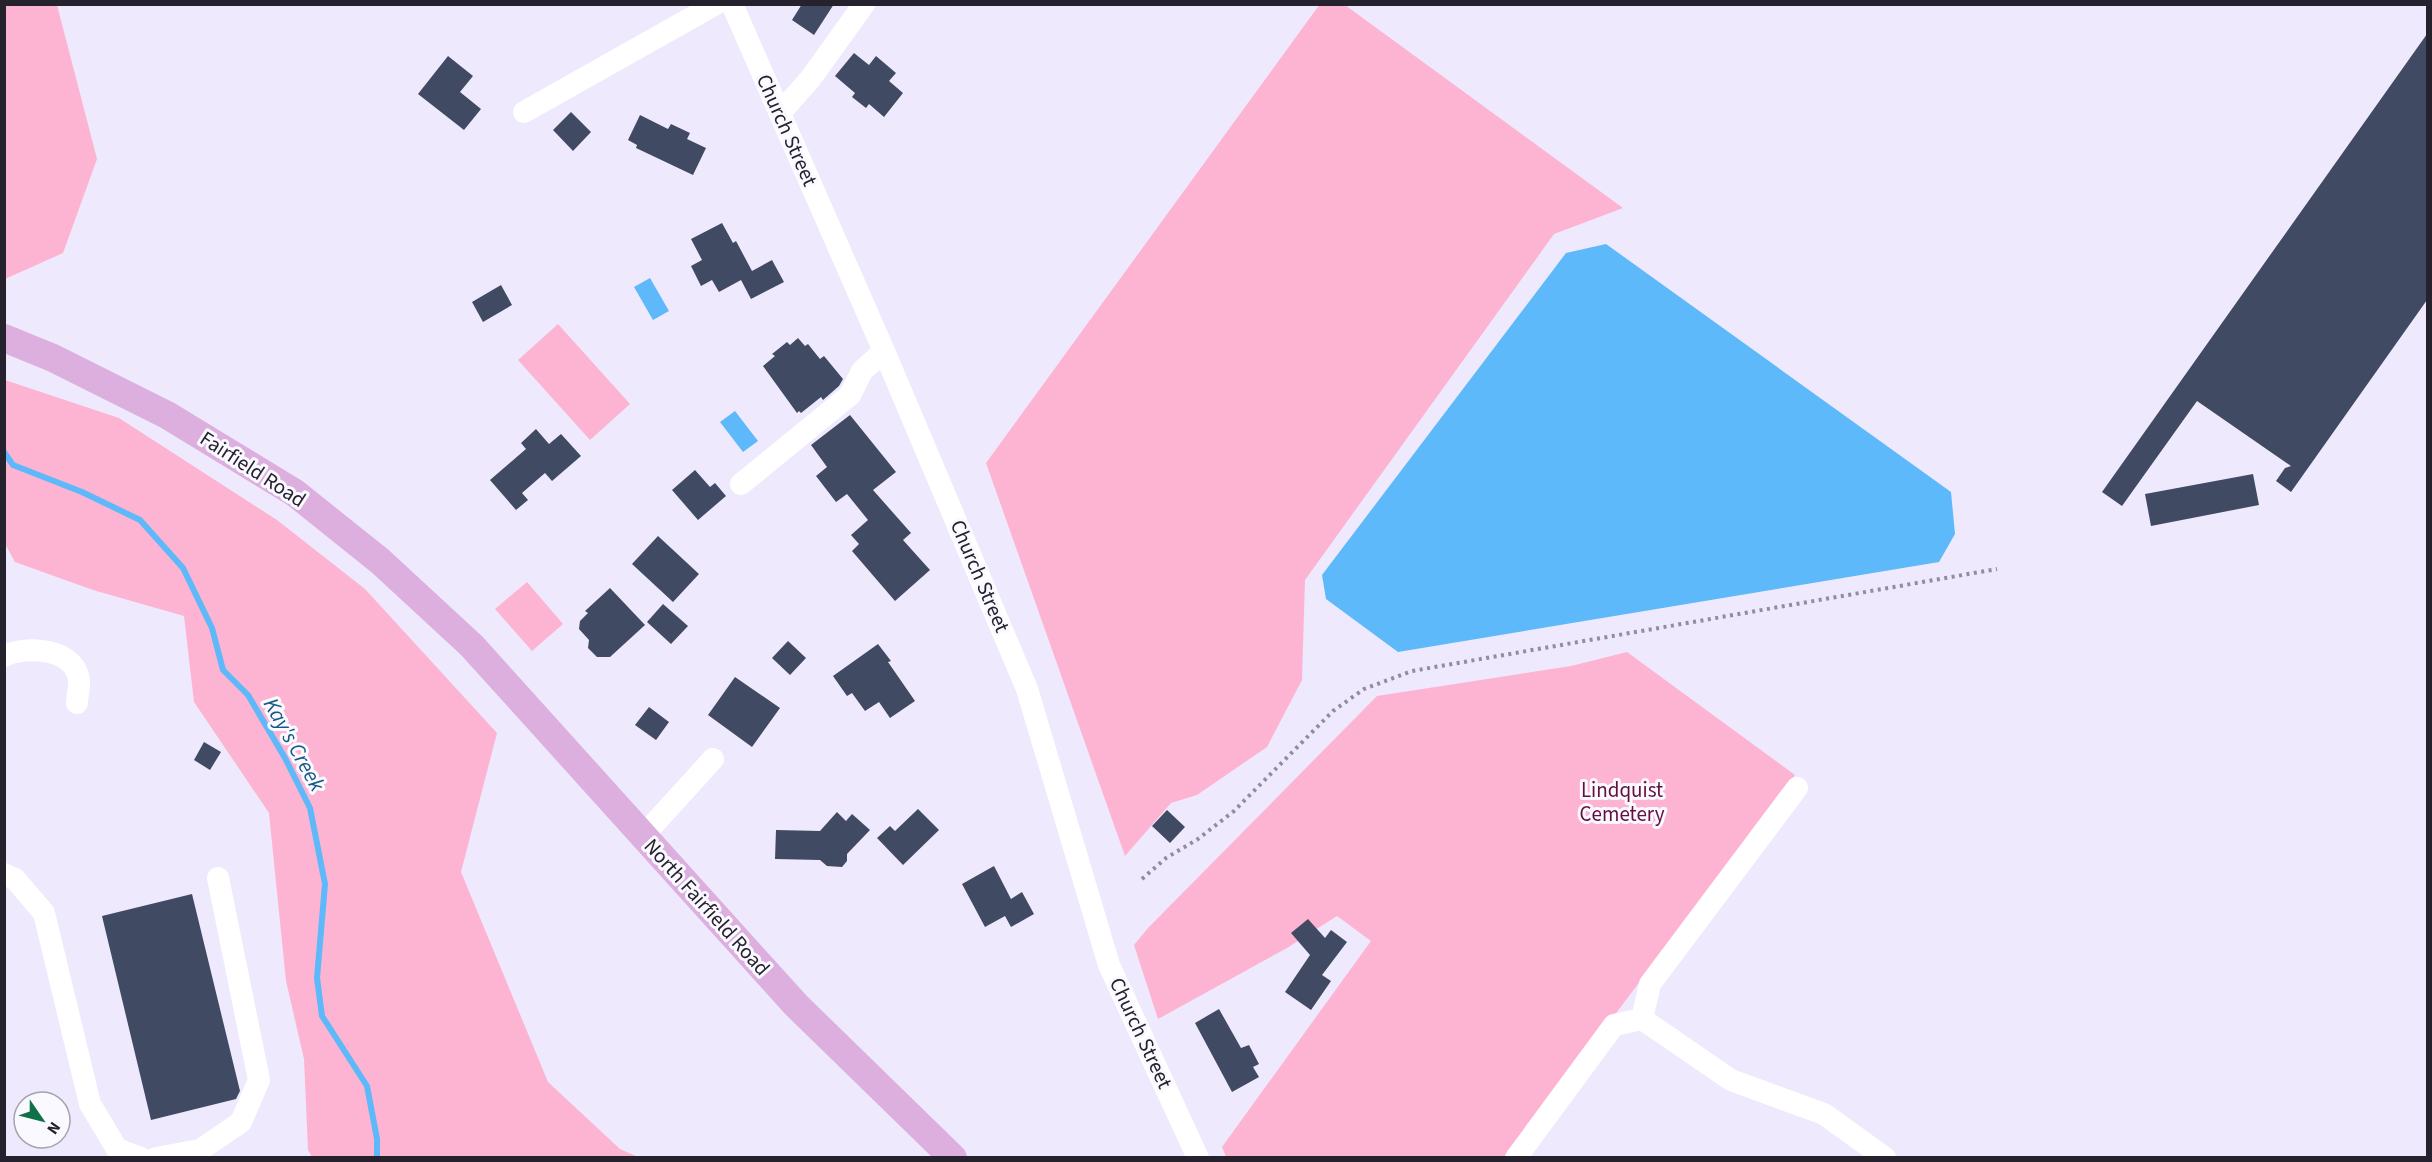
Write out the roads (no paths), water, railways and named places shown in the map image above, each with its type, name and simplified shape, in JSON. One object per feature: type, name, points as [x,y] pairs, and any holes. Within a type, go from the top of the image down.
[{"type":"main road","name":"Fairfield Road","points":[[4,338],[53,358],[167,415],[295,493],[380,561],[472,646]]},
{"type":"main road","name":"North Fairfield Road","points":[[472,646],[796,1005],[953,1158]]},
{"type":"street","points":[[524,112],[716,4]]},
{"type":"street","name":"Church Street","points":[[732,4],[884,351],[1028,689],[1109,965],[1198,1158]]},
{"type":"street","points":[[780,113],[811,78],[864,4]]},
{"type":"street","points":[[741,484],[850,395],[861,371],[884,351]]},
{"type":"street","points":[[4,656],[15,651],[57,654],[69,662],[79,679],[77,703]]},
{"type":"street","points":[[643,836],[713,759]]},
{"type":"street","points":[[1642,1018],[1650,984],[1797,788]]},
{"type":"street","points":[[4,874],[15,879],[44,913],[90,1104],[117,1149],[141,1158]]},
{"type":"street","points":[[156,1158],[200,1150],[241,1122],[259,1080],[218,878]]},
{"type":"street","points":[[1516,1158],[1614,1025],[1642,1018],[1731,1080],[1824,1114],[1885,1158]]},
{"type":"water","points":[[1606,244],[1951,492],[1955,534],[1939,562],[1398,652],[1326,599],[1322,575],[1566,253]]},
{"type":"water","points":[[650,278],[669,311],[653,320],[634,287]]},
{"type":"water","points":[[735,411],[758,441],[743,452],[720,422]]},
{"type":"waterway","name":"Kay's Creek","points":[[4,452],[13,465],[82,492],[140,520],[183,568],[212,628],[223,670],[248,695],[285,758],[310,808],[325,884],[317,978],[322,1016],[367,1086],[377,1139],[377,1158]]},
{"type":"park label","name":"Lindquist Cemetery","points":[[1622,802]]}]
